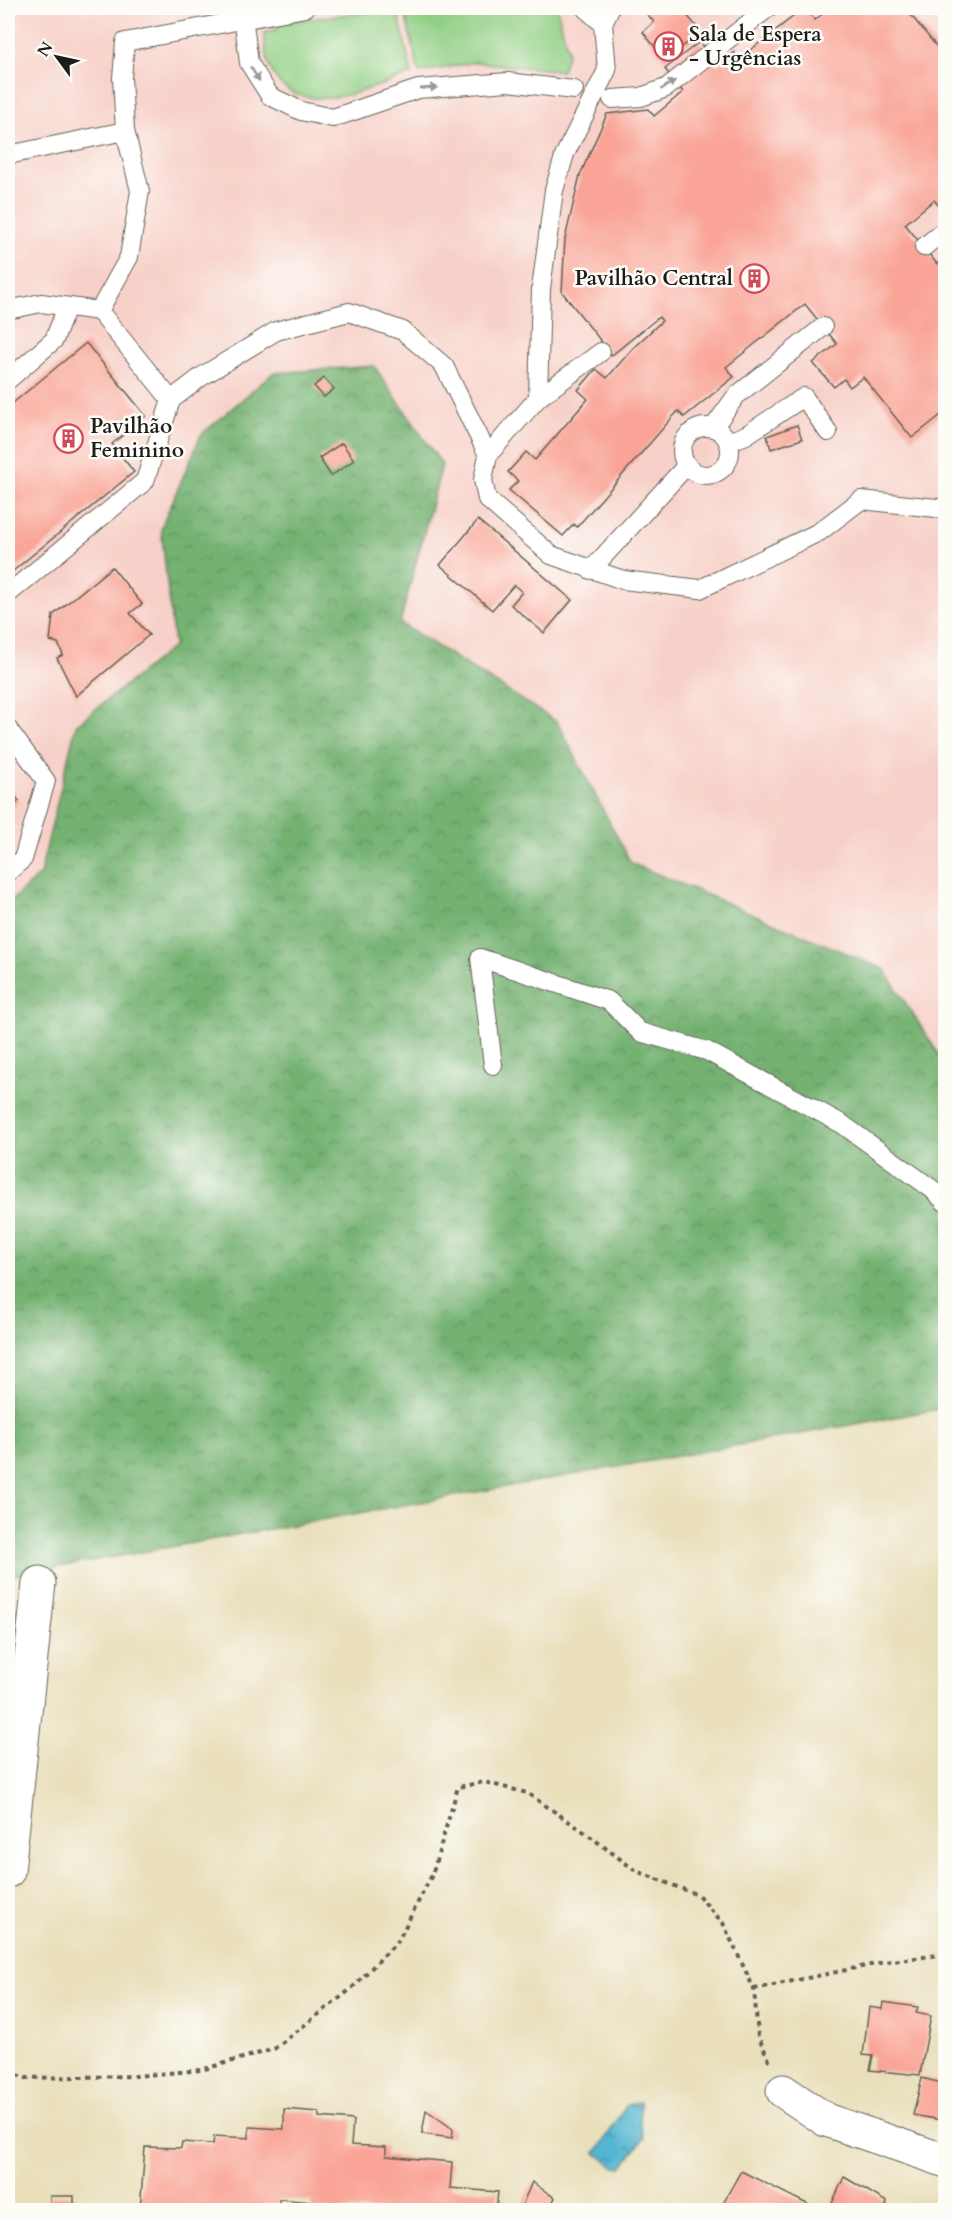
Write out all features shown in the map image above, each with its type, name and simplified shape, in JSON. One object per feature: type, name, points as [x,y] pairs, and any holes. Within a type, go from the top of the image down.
[{"type":"street","points":[[8,1871],[39,1583]]},
{"type":"street","points":[[783,2091],[826,2120],[945,2161]]},
{"type":"lane","points":[[99,311],[129,257],[140,191],[124,131],[122,78],[125,42],[242,13],[305,8]]},
{"type":"lane","points":[[538,398],[541,289],[554,190],[565,154],[607,70],[606,16],[585,8]]},
{"type":"lane","points":[[612,99],[641,97],[666,88],[768,8]]},
{"type":"lane","points":[[242,13],[249,63],[270,96],[301,111],[333,118],[418,89],[508,82],[574,90]]},
{"type":"lane","points":[[8,155],[124,131]]},
{"type":"lane","points":[[924,247],[945,229]]},
{"type":"lane","points":[[8,310],[41,303],[99,311],[171,400]]},
{"type":"lane","points":[[8,380],[54,340],[67,307]]},
{"type":"lane","points":[[8,594],[145,481],[171,400],[201,377],[276,331],[349,312],[403,332],[444,366],[488,455]]},
{"type":"lane","points":[[713,428],[736,396],[823,327]]},
{"type":"lane","points":[[601,352],[538,398],[488,455],[483,480],[488,499],[551,555],[622,579],[700,588],[819,532],[861,500],[945,509]]},
{"type":"lane","points":[[728,442],[746,435],[804,397],[828,432]]},
{"type":"lane","points":[[700,428],[713,428],[722,433],[728,442],[730,453],[726,464],[717,472],[706,475],[695,472],[687,465],[682,454],[683,443],[689,433],[700,428]]},
{"type":"lane","points":[[591,570],[687,465]]},
{"type":"lane","points":[[8,729],[46,781],[23,860],[8,872]]},
{"type":"lane","points":[[493,1065],[480,958],[609,1001],[640,1032],[707,1051],[842,1124],[932,1189],[945,1203]]},
{"type":"path","points":[[8,2072],[26,2078],[147,2075],[201,2070],[274,2049],[351,1989],[398,1941],[432,1875],[458,1787],[484,1782],[527,1793],[636,1871],[698,1895],[723,1923],[754,1989],[758,2036],[783,2091]]},
{"type":"path","points":[[754,1989],[885,1962],[945,1954]]},
{"type":"shaded area","points":[[8,8],[945,8],[945,1408],[8,1576]]},
{"type":"green space","points":[[397,8],[412,74],[354,93],[314,98],[296,94],[281,84],[269,66],[264,33],[277,29],[278,23]]},
{"type":"green space","points":[[557,8],[568,52],[562,71],[475,62],[419,73],[404,9]]},
{"type":"green space","points":[[374,366],[442,465],[400,623],[557,722],[631,863],[884,969],[945,1064],[945,1408],[8,1576],[8,904],[40,874],[76,725],[174,646],[161,528],[201,435],[273,373]]},
{"type":"green space","points":[[25,1608],[23,1622],[13,1625],[8,1620],[8,1611]]},
{"type":"green space","points":[[22,1628],[19,1654],[8,1656],[10,1634]]},
{"type":"green space","points":[[8,1663],[18,1663],[14,1699],[8,1700]]},
{"type":"water","points":[[640,2102],[640,2123],[644,2138],[622,2167],[615,2167],[596,2153],[627,2105]]},
{"type":"building","name":"Sala de Espera - Urgências","points":[[653,8],[660,8],[665,13],[672,8],[681,8],[701,32],[665,60],[643,32],[654,22],[646,13]]},
{"type":"building","name":"Pavilhão Central","points":[[804,8],[815,20],[830,8],[832,10],[836,8],[887,8],[890,12],[896,8],[905,8],[946,58],[946,214],[934,200],[905,224],[937,264],[946,257],[946,411],[912,438],[863,377],[850,387],[844,379],[834,387],[813,363],[837,344],[805,304],[726,367],[734,377],[684,417],[678,411],[577,527],[574,524],[563,536],[509,490],[518,481],[508,472],[526,452],[535,460],[588,399],[578,390],[596,369],[607,378],[633,348],[662,321],[659,317],[612,355],[562,292],[565,239],[580,175],[607,114],[648,109],[654,116],[683,92],[665,69],[699,42],[718,65],[734,52],[739,59]]},
{"type":"building","name":"Pavilhão Feminino","points":[[86,343],[146,416],[112,444],[134,472],[8,575],[8,407]]},
{"type":"building","points":[[324,378],[334,389],[324,397],[314,386]]},
{"type":"building","points":[[797,425],[802,439],[771,449],[767,436]]},
{"type":"building","points":[[342,443],[354,460],[331,476],[319,458]]},
{"type":"building","points":[[478,520],[572,600],[544,633],[511,605],[522,592],[514,585],[492,610],[440,565]]},
{"type":"building","points":[[112,567],[142,604],[130,613],[149,635],[76,696],[57,658],[63,655],[58,643],[50,641],[53,615]]},
{"type":"building","points":[[8,787],[19,801],[8,811]]},
{"type":"building","points":[[8,1576],[10,1576],[13,1605],[8,1606]]},
{"type":"building","points":[[883,2002],[918,2007],[916,2013],[931,2016],[920,2075],[870,2070],[873,2056],[863,2055],[869,2007],[882,2009]]},
{"type":"building","points":[[946,2039],[946,2057],[940,2055]]},
{"type":"building","points":[[922,2078],[946,2084],[946,2121],[913,2115]]},
{"type":"building","points":[[284,2109],[319,2112],[319,2117],[353,2120],[351,2145],[386,2147],[386,2156],[452,2162],[450,2188],[498,2192],[496,2210],[310,2210],[312,2202],[279,2199],[279,2209],[140,2210],[145,2147],[181,2148],[182,2142],[213,2144],[214,2136],[249,2138],[249,2127],[284,2129]]},
{"type":"building","points":[[426,2110],[453,2129],[452,2138],[422,2134]]},
{"type":"building","points":[[741,2171],[811,2206],[817,2210],[719,2210]]},
{"type":"building","points":[[844,2177],[887,2202],[885,2210],[829,2210]]},
{"type":"building","points":[[532,2182],[555,2198],[547,2210],[520,2210]]},
{"type":"building","points":[[50,2196],[74,2196],[74,2210],[50,2210]]},
{"type":"place","name":"Sala de Espera - Urgências","points":[[668,46]]},
{"type":"place","name":"Pavilhão Central","points":[[754,278]]},
{"type":"place","name":"Pavilhão Feminino","points":[[69,438]]}]
